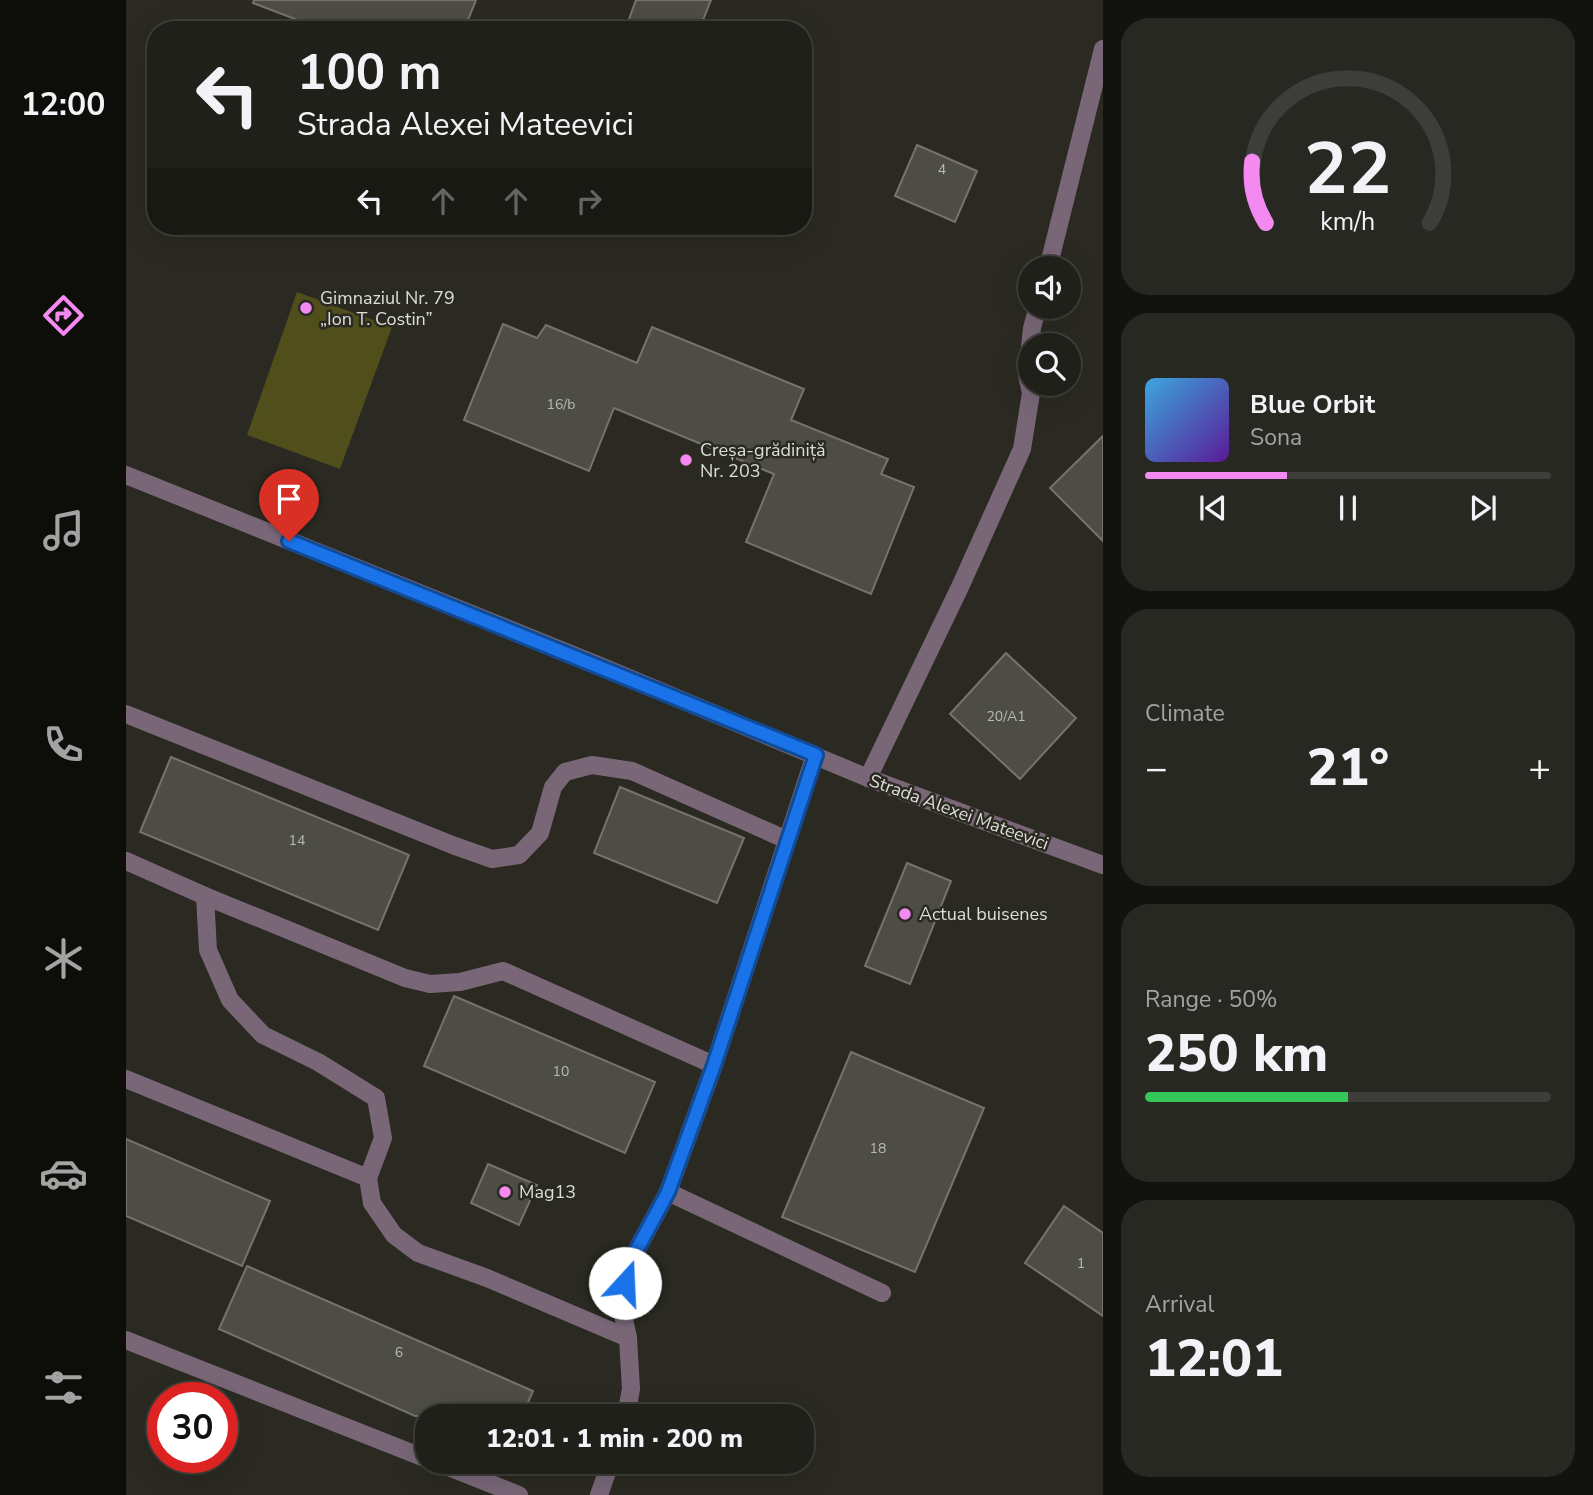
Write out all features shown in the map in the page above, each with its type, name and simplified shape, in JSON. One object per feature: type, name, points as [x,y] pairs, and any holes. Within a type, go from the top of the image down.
[{"type":"street","points":[[1051,256],[1103,49]]},
{"type":"street","points":[[868,778],[960,587],[1022,449],[1031,393],[1027,375],[1034,319]]},
{"type":"street","name":"Strada Alexei Mateevici","points":[[126,475],[598,665],[868,778],[1103,865]]},
{"type":"street","points":[[126,714],[492,859],[519,855],[540,833],[553,787],[565,772],[592,765],[632,771],[787,840]]},
{"type":"street","points":[[628,1404],[631,1389],[628,1338],[620,1301],[629,1264],[668,1192],[714,1065],[816,755]]},
{"type":"street","points":[[126,861],[405,978],[430,984],[450,983],[503,971],[714,1065]]},
{"type":"street","points":[[205,896],[208,950],[230,1000],[263,1035],[317,1062],[376,1098],[383,1138],[368,1178],[372,1203],[394,1236],[418,1253],[486,1278],[628,1338]]},
{"type":"street","points":[[126,1079],[368,1178]]},
{"type":"street","points":[[668,1192],[882,1293]]},
{"type":"street","points":[[126,1340],[415,1454]]},
{"type":"street","points":[[466,1474],[519,1495]]},
{"type":"street","points":[[599,1495],[606,1474]]},
{"type":"shaded area","points":[[297,292],[392,327],[340,469],[247,435]]},
{"type":"building","points":[[254,0],[476,0],[468,21],[300,21],[253,3]]},
{"type":"building","points":[[636,0],[711,0],[703,21],[628,21]]},
{"type":"building","points":[[917,145],[977,171],[955,222],[895,196]]},
{"type":"building","points":[[503,324],[537,338],[546,325],[637,363],[652,327],[804,389],[791,420],[888,459],[881,474],[914,487],[871,594],[746,542],[774,474],[614,408],[589,471],[464,420]]},
{"type":"building","points":[[1103,436],[1103,541],[1050,488]]},
{"type":"building","points":[[1006,653],[1076,718],[1020,779],[950,714]]},
{"type":"building","points":[[171,757],[409,855],[378,930],[140,832]]},
{"type":"building","points":[[620,787],[744,838],[717,903],[594,853]]},
{"type":"building","points":[[907,863],[951,881],[910,984],[865,966]]},
{"type":"building","points":[[454,996],[655,1082],[625,1153],[424,1066]]},
{"type":"building","points":[[851,1052],[984,1108],[915,1272],[782,1217]]},
{"type":"building","points":[[126,1139],[270,1201],[242,1266],[126,1216]]},
{"type":"building","points":[[488,1164],[537,1185],[519,1225],[471,1203]]},
{"type":"building","points":[[1064,1206],[1103,1233],[1103,1316],[1025,1263]]},
{"type":"building","points":[[247,1266],[533,1391],[527,1404],[415,1404],[415,1416],[219,1329]]},
{"type":"place","name":"Gimnaziul Nr. 79 „Ion T. Costin”","points":[[306,308]]},
{"type":"place","name":"Creșa-grădiniță Nr. 203","points":[[686,460]]},
{"type":"place","name":"Actual buisenes","points":[[905,914]]},
{"type":"place","name":"Mag13","points":[[505,1192]]},
{"type":"route","points":[[289,541],[816,755],[714,1065],[668,1192],[629,1264],[625,1283]]}]
